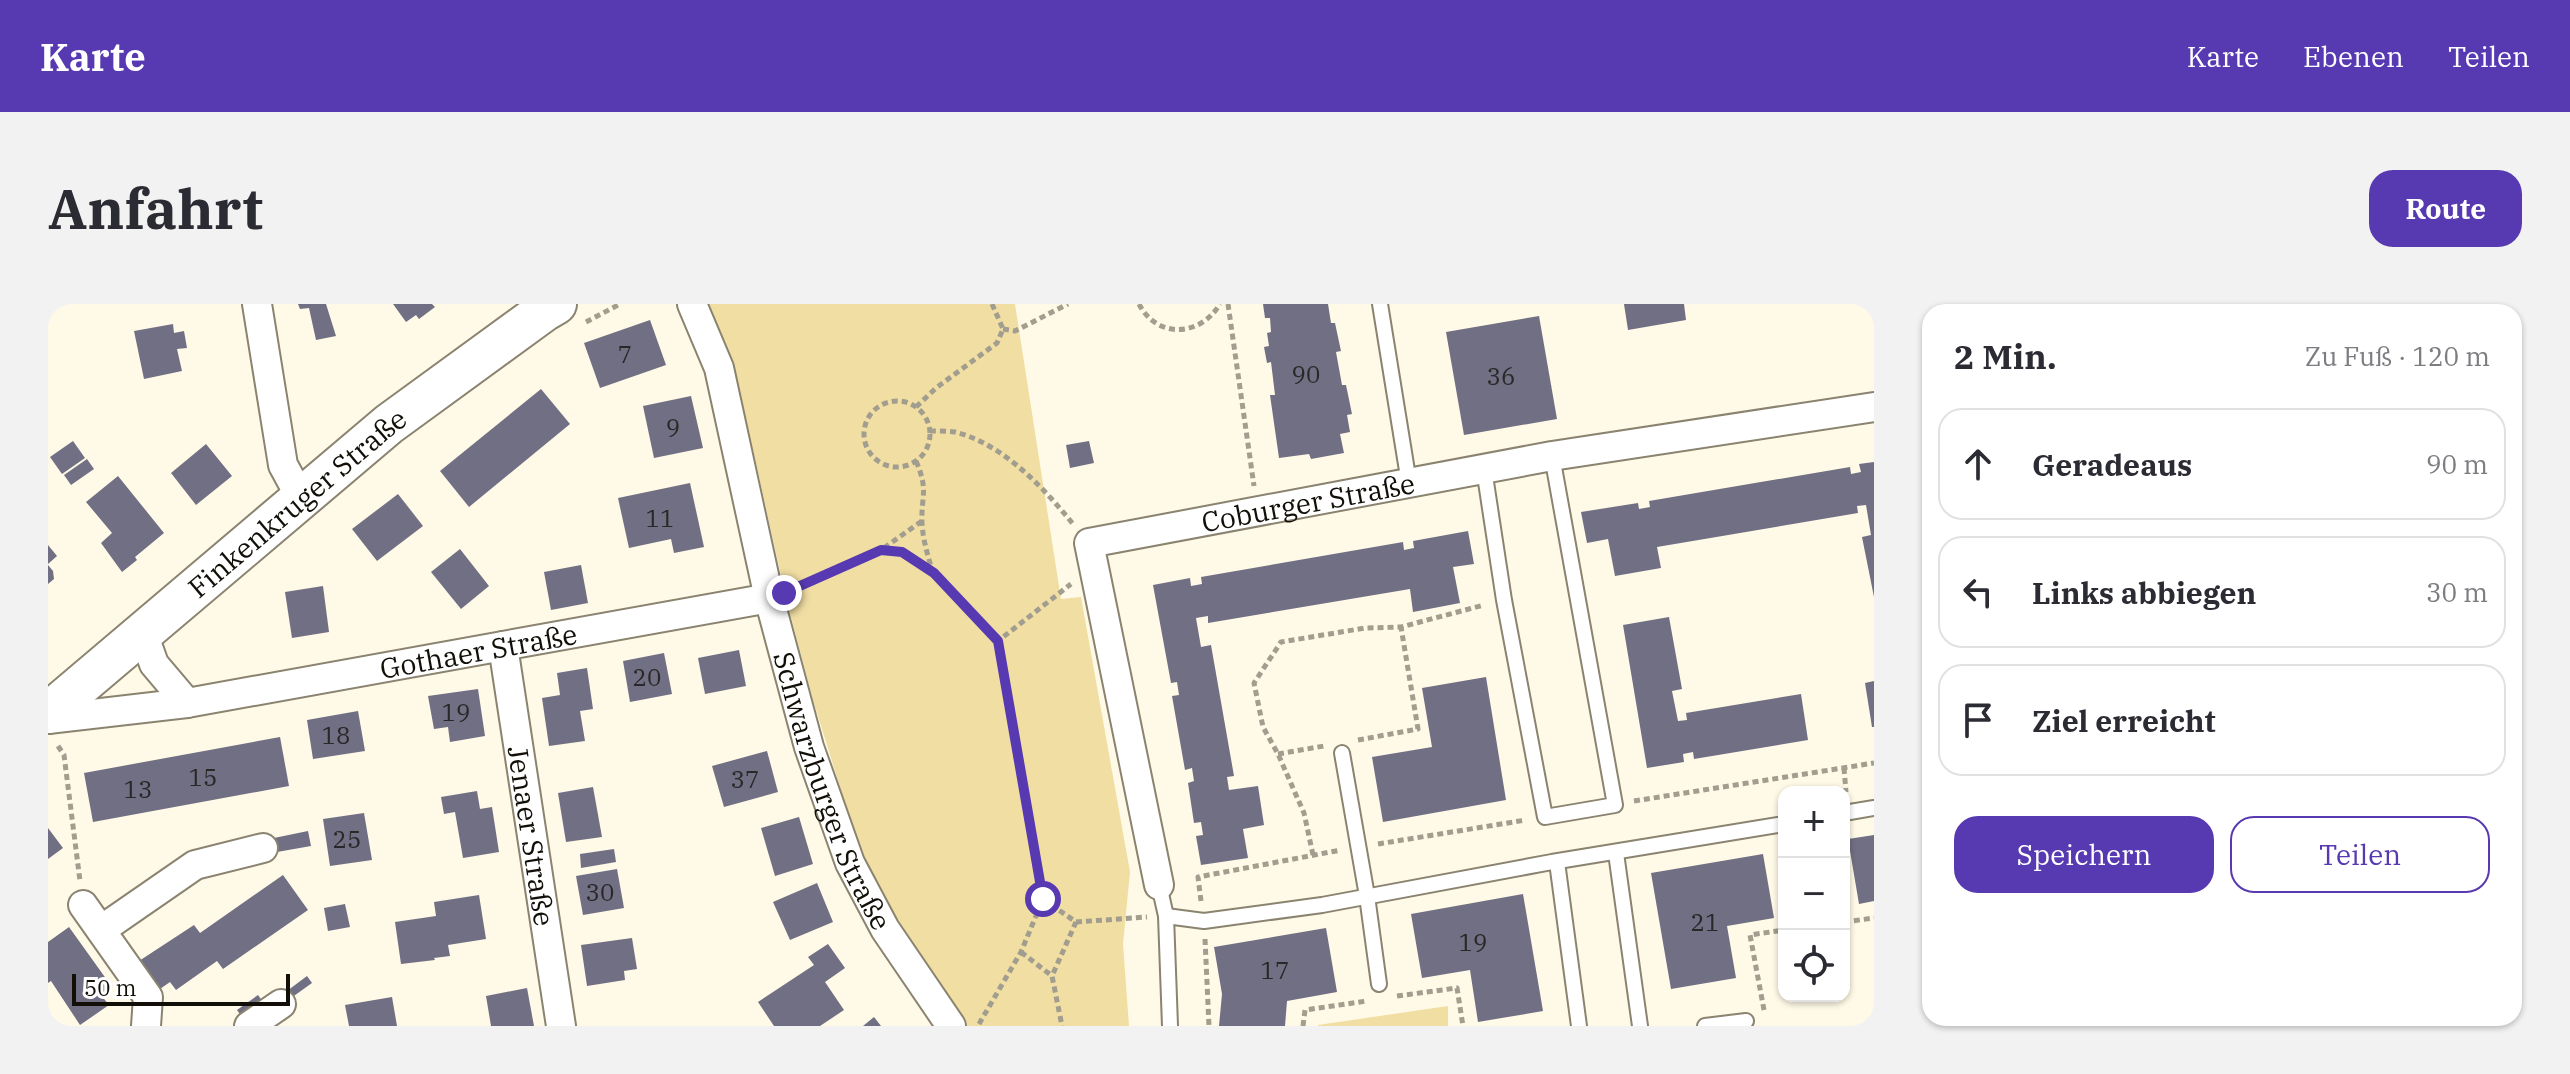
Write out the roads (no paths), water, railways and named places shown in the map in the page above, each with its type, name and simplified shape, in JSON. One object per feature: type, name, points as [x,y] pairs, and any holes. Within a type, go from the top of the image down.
[{"type":"street","points":[[257,304],[283,465],[302,500]]},
{"type":"street","name":"Finkenkruger Straße","points":[[50,725],[143,633],[389,424],[556,304]]},
{"type":"street","name":"Schwarzburger Straße","points":[[692,304],[719,368],[769,598],[809,747],[850,863],[885,929],[951,1026]]},
{"type":"street","name":"Coburger Straße","points":[[1159,885],[1092,554],[1258,511],[1552,456],[1874,407]]},
{"type":"street","name":"Gothaer Straße","points":[[50,725],[769,598]]},
{"type":"street","points":[[143,633],[154,664],[187,703]]},
{"type":"street","name":"Jenaer Straße","points":[[503,646],[561,1026]]},
{"type":"street","points":[[101,930],[195,865],[263,848]]},
{"type":"street","points":[[83,905],[148,997],[146,1026]]},
{"type":"street","points":[[249,1026],[281,1004]]},
{"type":"lane","points":[[1380,304],[1409,483]]},
{"type":"lane","points":[[1484,469],[1504,600],[1545,817],[1615,805],[1552,456]]},
{"type":"lane","points":[[1342,753],[1379,984]]},
{"type":"lane","points":[[1850,812],[1874,808]]},
{"type":"lane","points":[[1166,916],[1204,921],[1778,825]]},
{"type":"lane","points":[[1616,853],[1640,1026]]},
{"type":"lane","points":[[1557,862],[1579,1026]]},
{"type":"lane","points":[[1159,885],[1166,916],[1170,1026]]},
{"type":"lane","points":[[1705,1026],[1746,1021]]}]
